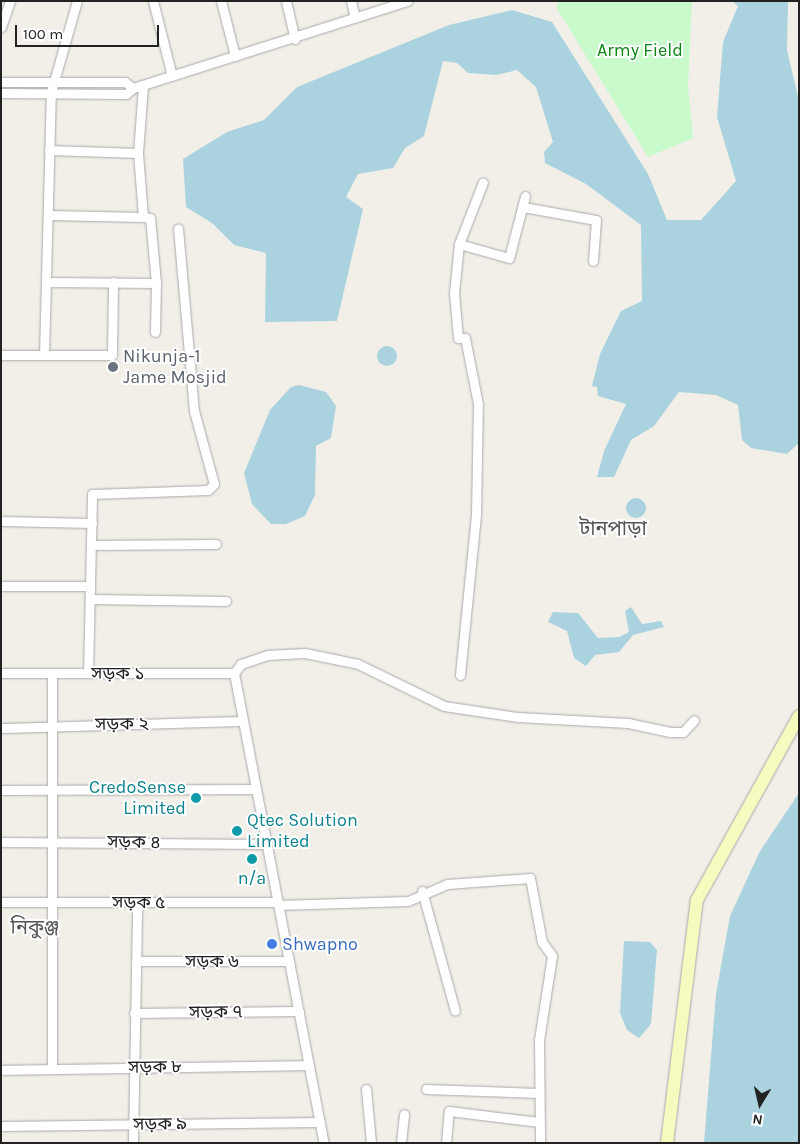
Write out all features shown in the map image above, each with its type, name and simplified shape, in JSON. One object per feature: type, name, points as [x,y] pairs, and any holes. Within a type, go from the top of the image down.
[{"type":"main road","points":[[667,1143],[697,900],[799,716]]},
{"type":"street","points":[[1,27],[10,1]]},
{"type":"street","points":[[44,355],[49,215],[50,92],[77,1]]},
{"type":"street","points":[[153,1],[172,76]]},
{"type":"street","points":[[221,1],[235,56]]},
{"type":"street","points":[[286,1],[296,39]]},
{"type":"street","points":[[351,1],[355,18]]},
{"type":"street","points":[[1,92],[126,94],[133,88],[296,39],[408,1]]},
{"type":"street","points":[[1,82],[126,82],[133,88]]},
{"type":"street","points":[[143,86],[138,153],[143,217]]},
{"type":"street","points":[[49,150],[138,153]]},
{"type":"street","points":[[460,675],[476,515],[478,404],[465,338],[458,338],[454,293],[459,244],[483,182]]},
{"type":"street","points":[[459,244],[509,258],[525,196]]},
{"type":"street","points":[[523,207],[596,220],[593,261]]},
{"type":"street","points":[[49,215],[150,218],[156,283],[155,332]]},
{"type":"street","points":[[88,673],[92,494],[208,490],[214,484],[194,411],[178,229]]},
{"type":"street","points":[[47,282],[156,283]]},
{"type":"street","points":[[1,355],[112,355],[113,282]]},
{"type":"street","points":[[1,521],[92,523]]},
{"type":"street","points":[[91,545],[216,544]]},
{"type":"street","points":[[1,586],[90,586]]},
{"type":"street","points":[[90,599],[226,601]]},
{"type":"street","points":[[324,1143],[234,673],[241,664],[267,655],[305,653],[358,664],[444,706],[518,717],[628,723],[670,732],[683,732],[694,720]]},
{"type":"street","name":"সড়ক ১","points":[[1,673],[234,673]]},
{"type":"street","points":[[52,673],[52,1069]]},
{"type":"street","name":"সড়ক ২","points":[[1,728],[243,721]]},
{"type":"street","points":[[1,790],[256,790]]},
{"type":"street","name":"সড়ক ৪","points":[[1,842],[267,844]]},
{"type":"street","name":"সড়ক ৫","points":[[1,902],[278,904],[408,901],[422,891],[447,884],[530,878],[542,942],[552,956],[539,1040],[539,1093]]},
{"type":"street","points":[[422,891],[455,1011]]},
{"type":"street","points":[[133,1143],[137,902]]},
{"type":"street","name":"সড়ক ৬","points":[[136,962],[289,961]]},
{"type":"street","name":"সড়ক ৭","points":[[134,1013],[298,1011]]},
{"type":"street","name":"সড়ক ৮","points":[[1,1070],[309,1065]]},
{"type":"street","points":[[366,1089],[371,1143]]},
{"type":"street","points":[[426,1089],[539,1093],[540,1143]]},
{"type":"street","points":[[446,1143],[449,1111],[539,1122]]},
{"type":"street","points":[[402,1143],[404,1114]]},
{"type":"street","name":"সড়ক ৯","points":[[1,1126],[320,1122]]},
{"type":"green space","name":"Army Field","points":[[559,1],[692,1],[688,87],[693,138],[648,157],[556,7]]},
{"type":"water","points":[[732,1],[788,1],[787,50],[799,101],[799,443],[787,454],[751,448],[742,440],[738,405],[716,395],[679,392],[654,426],[631,440],[614,477],[597,477],[604,451],[626,404],[598,396],[597,387],[592,386],[600,354],[621,311],[642,301],[641,225],[586,184],[545,163],[544,152],[553,142],[536,87],[517,70],[496,75],[468,73],[457,63],[443,61],[424,136],[405,148],[393,168],[358,174],[346,197],[363,209],[337,321],[265,322],[266,253],[234,245],[212,223],[186,207],[183,159],[227,132],[264,120],[297,87],[449,25],[512,10],[552,22],[648,174],[667,220],[701,220],[736,181],[717,117],[723,42],[738,6]]},
{"type":"water","points":[[387,346],[394,349],[397,356],[394,363],[387,366],[380,363],[377,356],[380,349]]},
{"type":"water","points":[[299,385],[326,392],[336,406],[331,438],[316,446],[315,495],[305,516],[286,524],[271,524],[252,504],[244,473],[270,410],[291,387]]},
{"type":"water","points":[[636,498],[643,501],[646,508],[643,515],[636,518],[629,515],[626,508],[629,501]]},
{"type":"water","points":[[631,607],[642,624],[661,621],[664,627],[633,635],[619,652],[595,655],[586,666],[574,658],[567,631],[548,622],[553,612],[578,613],[598,638],[619,637],[629,632],[625,611]]},
{"type":"water","points":[[799,793],[799,1143],[704,1143],[716,994],[730,916],[760,851]]},
{"type":"water","points":[[624,941],[650,942],[657,950],[651,1024],[639,1038],[627,1030],[620,1013]]},
{"type":"place","name":"Nikunja-1 Jame Mosjid","points":[[113,367]]},
{"type":"place","name":"CredoSense Limited","points":[[196,798]]},
{"type":"place","name":"Qtec Solution Limited","points":[[237,831]]},
{"type":"place","name":"n/a","points":[[252,859]]},
{"type":"place","name":"Shwapno","points":[[272,944]]},
{"type":"district","name":"টানপাড়া","points":[[613,528]]},
{"type":"district","name":"নিকুঞ্জ","points":[[35,927]]}]
